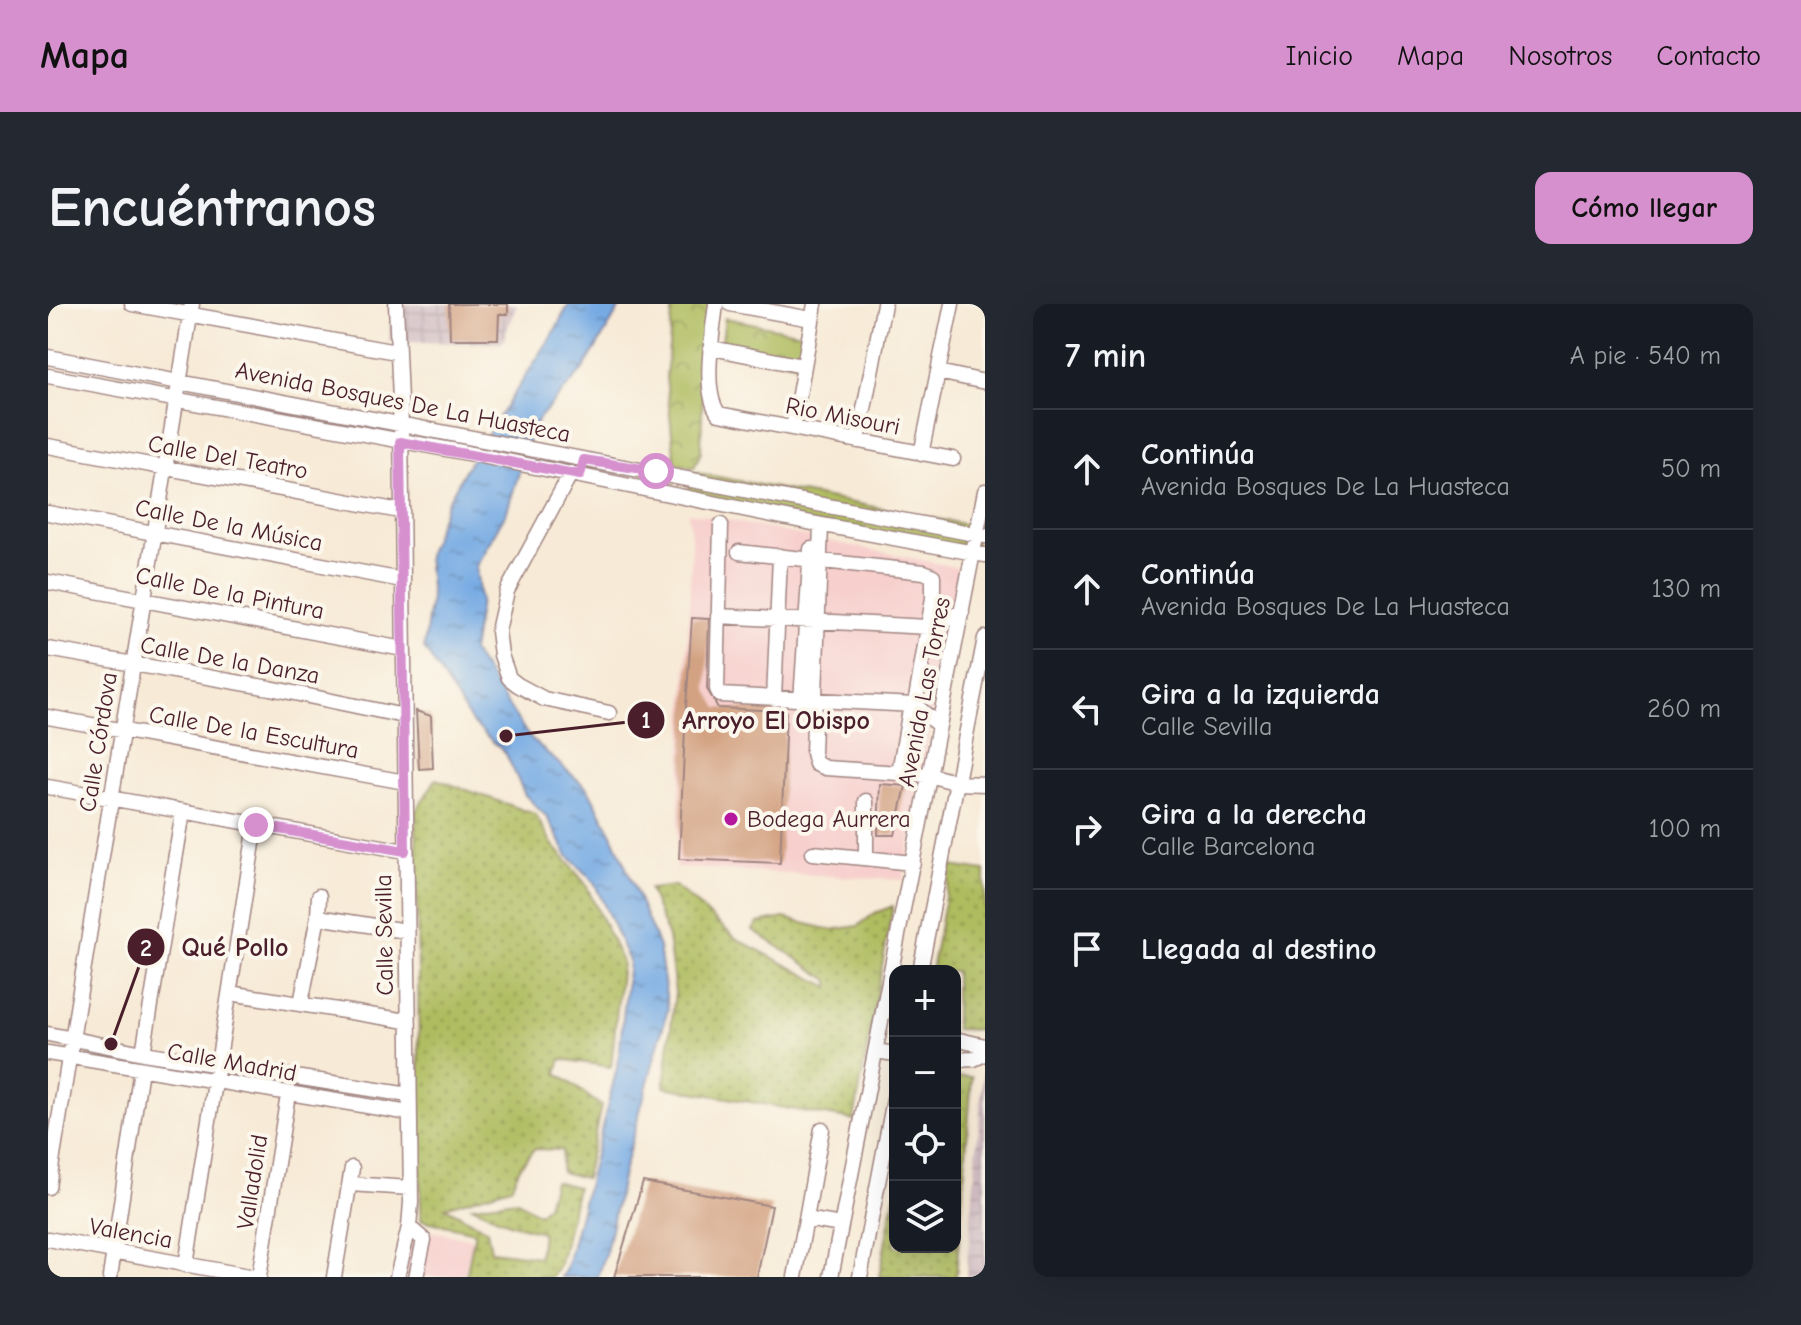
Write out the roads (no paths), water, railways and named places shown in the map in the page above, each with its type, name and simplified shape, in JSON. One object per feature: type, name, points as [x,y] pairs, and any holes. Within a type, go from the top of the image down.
[{"type":"street","points":[[132,304],[192,310],[396,352]]},
{"type":"street","name":"Calle Sevilla","points":[[396,304],[401,425],[410,1188],[409,1227],[397,1277]]},
{"type":"street","points":[[716,304],[712,348],[803,366]]},
{"type":"street","points":[[730,304],[811,319]]},
{"type":"street","points":[[793,428],[815,304]]},
{"type":"street","points":[[858,441],[884,304]]},
{"type":"street","points":[[921,454],[952,304]]},
{"type":"street","name":"Calle Córdova","points":[[48,1187],[192,310]]},
{"type":"street","name":"Rio Misouri","points":[[712,348],[710,380],[712,402],[717,412],[953,459]]},
{"type":"street","name":"Avenida Bosques De La Huasteca","points":[[48,357],[401,425],[463,445],[574,470],[813,523],[980,554]]},
{"type":"street","points":[[938,372],[985,382]]},
{"type":"street","name":"Avenida Bosques De La Huasteca","points":[[48,376],[400,442],[463,445],[567,457],[574,470]]},
{"type":"street","name":"Calle Del Teatro","points":[[48,446],[400,511]]},
{"type":"street","points":[[574,470],[507,591],[498,631],[501,655],[509,678],[544,699],[609,713]]},
{"type":"street","name":"Avenida Bosques De La Huasteca","points":[[574,470],[807,501],[982,535]]},
{"type":"street","name":"Avenida Las Torres","points":[[831,1277],[938,725],[962,612],[980,554],[985,491]]},
{"type":"street","points":[[807,501],[813,523],[816,559],[808,701],[816,764],[826,768],[929,775],[958,783],[985,784]]},
{"type":"street","name":"Calle De la Música","points":[[48,513],[402,580]]},
{"type":"street","points":[[721,525],[718,692],[728,697],[915,705],[938,725]]},
{"type":"street","points":[[930,545],[934,526]]},
{"type":"street","points":[[739,552],[930,574],[935,582],[928,627],[915,705],[909,715],[899,772]]},
{"type":"street","points":[[774,699],[780,556]]},
{"type":"street","name":"Calle De la Pintura","points":[[48,582],[403,649]]},
{"type":"street","points":[[718,616],[928,627],[962,612]]},
{"type":"street","name":"Avenida Las Torres","points":[[921,965],[985,638]]},
{"type":"street","name":"Calle De la Danza","points":[[48,649],[270,688],[404,716]]},
{"type":"street","name":"Calle De la Escultura","points":[[48,717],[405,782]]},
{"type":"street","points":[[48,787],[405,851]]},
{"type":"street","points":[[866,801],[866,858]]},
{"type":"street","points":[[143,1053],[183,812]]},
{"type":"street","points":[[186,1265],[256,825]]},
{"type":"street","points":[[813,853],[913,863]]},
{"type":"street","points":[[301,1003],[319,905],[406,931]]},
{"type":"street","points":[[230,993],[407,1021]]},
{"type":"street","points":[[879,1029],[889,1031]]},
{"type":"street","name":"Calle Madrid","points":[[48,1034],[143,1053],[409,1095]]},
{"type":"street","points":[[961,1040],[985,1046]]},
{"type":"street","points":[[876,1051],[889,1053]]},
{"type":"street","name":"Calle Madrid","points":[[48,1053],[409,1113]]},
{"type":"street","points":[[961,1060],[985,1054]]},
{"type":"street","points":[[110,1277],[141,1069]]},
{"type":"street","name":"Valladolid","points":[[256,1277],[288,1094]]},
{"type":"street","points":[[860,1277],[892,1109]]},
{"type":"street","points":[[795,1277],[822,1129]]},
{"type":"street","points":[[334,1277],[352,1168]]},
{"type":"street","points":[[350,1184],[410,1188]]},
{"type":"street","points":[[806,1219],[841,1225]]},
{"type":"street","points":[[409,1227],[424,1240],[416,1277]]},
{"type":"street","name":"Valencia","points":[[48,1239],[256,1277]]},
{"type":"water","points":[[569,304],[620,304],[582,371],[540,417],[532,431],[507,511],[476,566],[480,601],[472,651],[529,737],[588,789],[612,834],[659,947],[668,1009],[598,1277],[561,1277],[566,1269],[618,1064],[629,961],[594,882],[568,856],[547,817],[525,795],[506,754],[472,722],[424,648],[431,597],[427,556],[446,505]]},
{"type":"place","name":"Arroyo El Obispo","points":[[506,736]]},
{"type":"place","name":"Bodega Aurrera","points":[[731,819]]},
{"type":"place","name":"Qué Pollo","points":[[111,1044]]}]
